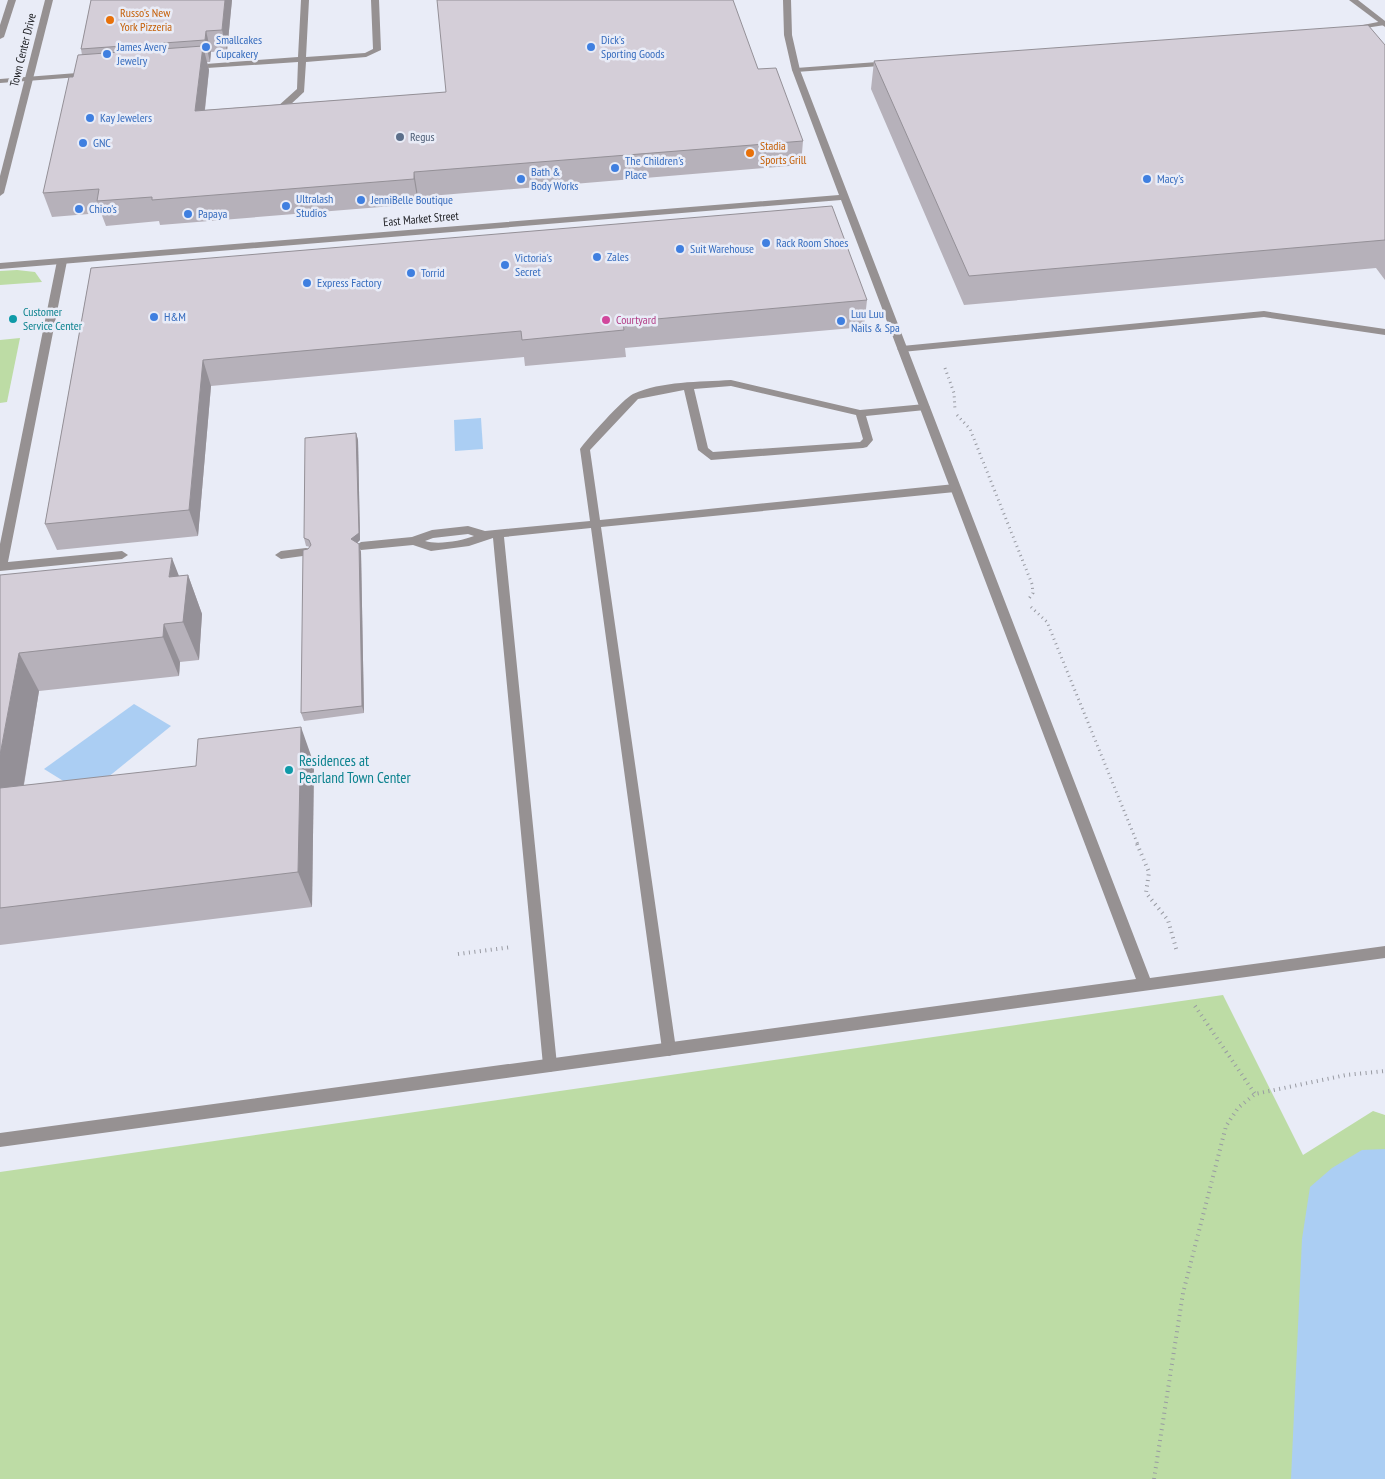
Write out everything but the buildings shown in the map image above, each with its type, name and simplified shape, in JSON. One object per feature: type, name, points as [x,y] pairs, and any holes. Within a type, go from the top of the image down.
[{"type":"street","name":"Town Center Drive","points":[[0,37],[12,0]]},
{"type":"street","name":"Town Center Drive","points":[[0,193],[49,0]]},
{"type":"street","points":[[261,110],[279,109],[301,90],[305,0]]},
{"type":"street","points":[[185,68],[366,55],[377,50],[375,0]]},
{"type":"street","points":[[787,0],[785,22],[788,45],[796,70],[1144,984]]},
{"type":"street","points":[[1354,0],[1384,24]]},
{"type":"street","points":[[1343,28],[1384,24]]},
{"type":"street","points":[[796,70],[900,62]]},
{"type":"street","points":[[0,81],[97,74]]},
{"type":"street","name":"East Market Street","points":[[0,266],[844,197]]},
{"type":"street","points":[[62,261],[1,567],[122,555]]},
{"type":"street","points":[[902,349],[1264,314],[1385,332]]},
{"type":"street","points":[[669,1049],[594,524],[585,448],[634,397],[650,392],[688,386],[732,383],[860,413],[925,407]]},
{"type":"street","points":[[688,386],[703,450],[711,456],[862,445],[868,440],[860,413]]},
{"type":"street","points":[[360,546],[413,541],[431,547],[469,542],[492,534],[955,488]]},
{"type":"street","points":[[492,534],[550,1065]]},
{"type":"street","points":[[281,554],[306,552]]},
{"type":"street","points":[[0,1140],[1385,952]]},
{"type":"path","points":[[935,346],[953,388],[956,400],[955,412],[970,429],[1032,584],[1033,593],[1028,601],[1029,606],[1047,622],[1149,872],[1146,893],[1168,920],[1185,979],[1197,1011],[1255,1094]]},
{"type":"path","points":[[458,954],[538,944]]},
{"type":"path","points":[[1154,1479],[1184,1293],[1226,1126],[1238,1108],[1255,1094],[1346,1075],[1385,1071]]},
{"type":"green space","points":[[0,271],[35,272],[42,282],[0,285]]},
{"type":"green space","points":[[20,338],[7,402],[0,403],[0,340]]},
{"type":"green space","points":[[1223,995],[1303,1155],[1373,1111],[1385,1115],[1385,1479],[0,1479],[0,1172]]},
{"type":"water","points":[[481,418],[483,449],[455,451],[454,420]]},
{"type":"water","points":[[134,704],[171,726],[86,795],[44,769]]},
{"type":"water","points":[[1385,1149],[1385,1479],[1291,1479],[1302,1239],[1310,1187],[1332,1168],[1362,1150]]},
{"type":"place","name":"Russo's New York Pizzeria","points":[[110,20]]},
{"type":"place","name":"Smallcakes Cupcakery","points":[[206,47]]},
{"type":"place","name":"Dick's Sporting Goods","points":[[591,47]]},
{"type":"place","name":"James Avery Jewelry","points":[[107,54]]},
{"type":"place","name":"Kay Jewelers","points":[[90,118]]},
{"type":"place","name":"Regus","points":[[400,137]]},
{"type":"place","name":"GNC","points":[[83,143]]},
{"type":"place","name":"Stadia Sports Grill","points":[[750,153]]},
{"type":"place","name":"The Children's Place","points":[[615,168]]},
{"type":"place","name":"Bath & Body Works","points":[[521,179]]},
{"type":"place","name":"Macy's","points":[[1147,179]]},
{"type":"place","name":"JenniBelle Boutique","points":[[361,200]]},
{"type":"place","name":"Ultralash Studios","points":[[286,206]]},
{"type":"place","name":"Chico's","points":[[79,209]]},
{"type":"place","name":"Papaya","points":[[188,214]]},
{"type":"place","name":"Rack Room Shoes","points":[[766,243]]},
{"type":"place","name":"Suit Warehouse","points":[[680,249]]},
{"type":"place","name":"Zales","points":[[597,257]]},
{"type":"place","name":"Victoria's Secret","points":[[505,265]]},
{"type":"place","name":"Torrid","points":[[411,273]]},
{"type":"place","name":"Express Factory","points":[[307,283]]},
{"type":"place","name":"H&M","points":[[154,317]]},
{"type":"place","name":"Customer Service Center","points":[[13,319]]},
{"type":"place","name":"Courtyard","points":[[606,320]]},
{"type":"place","name":"Luu Luu Nails & Spa","points":[[841,321]]},
{"type":"place","name":"Residences at Pearland Town Center","points":[[289,770]]}]
